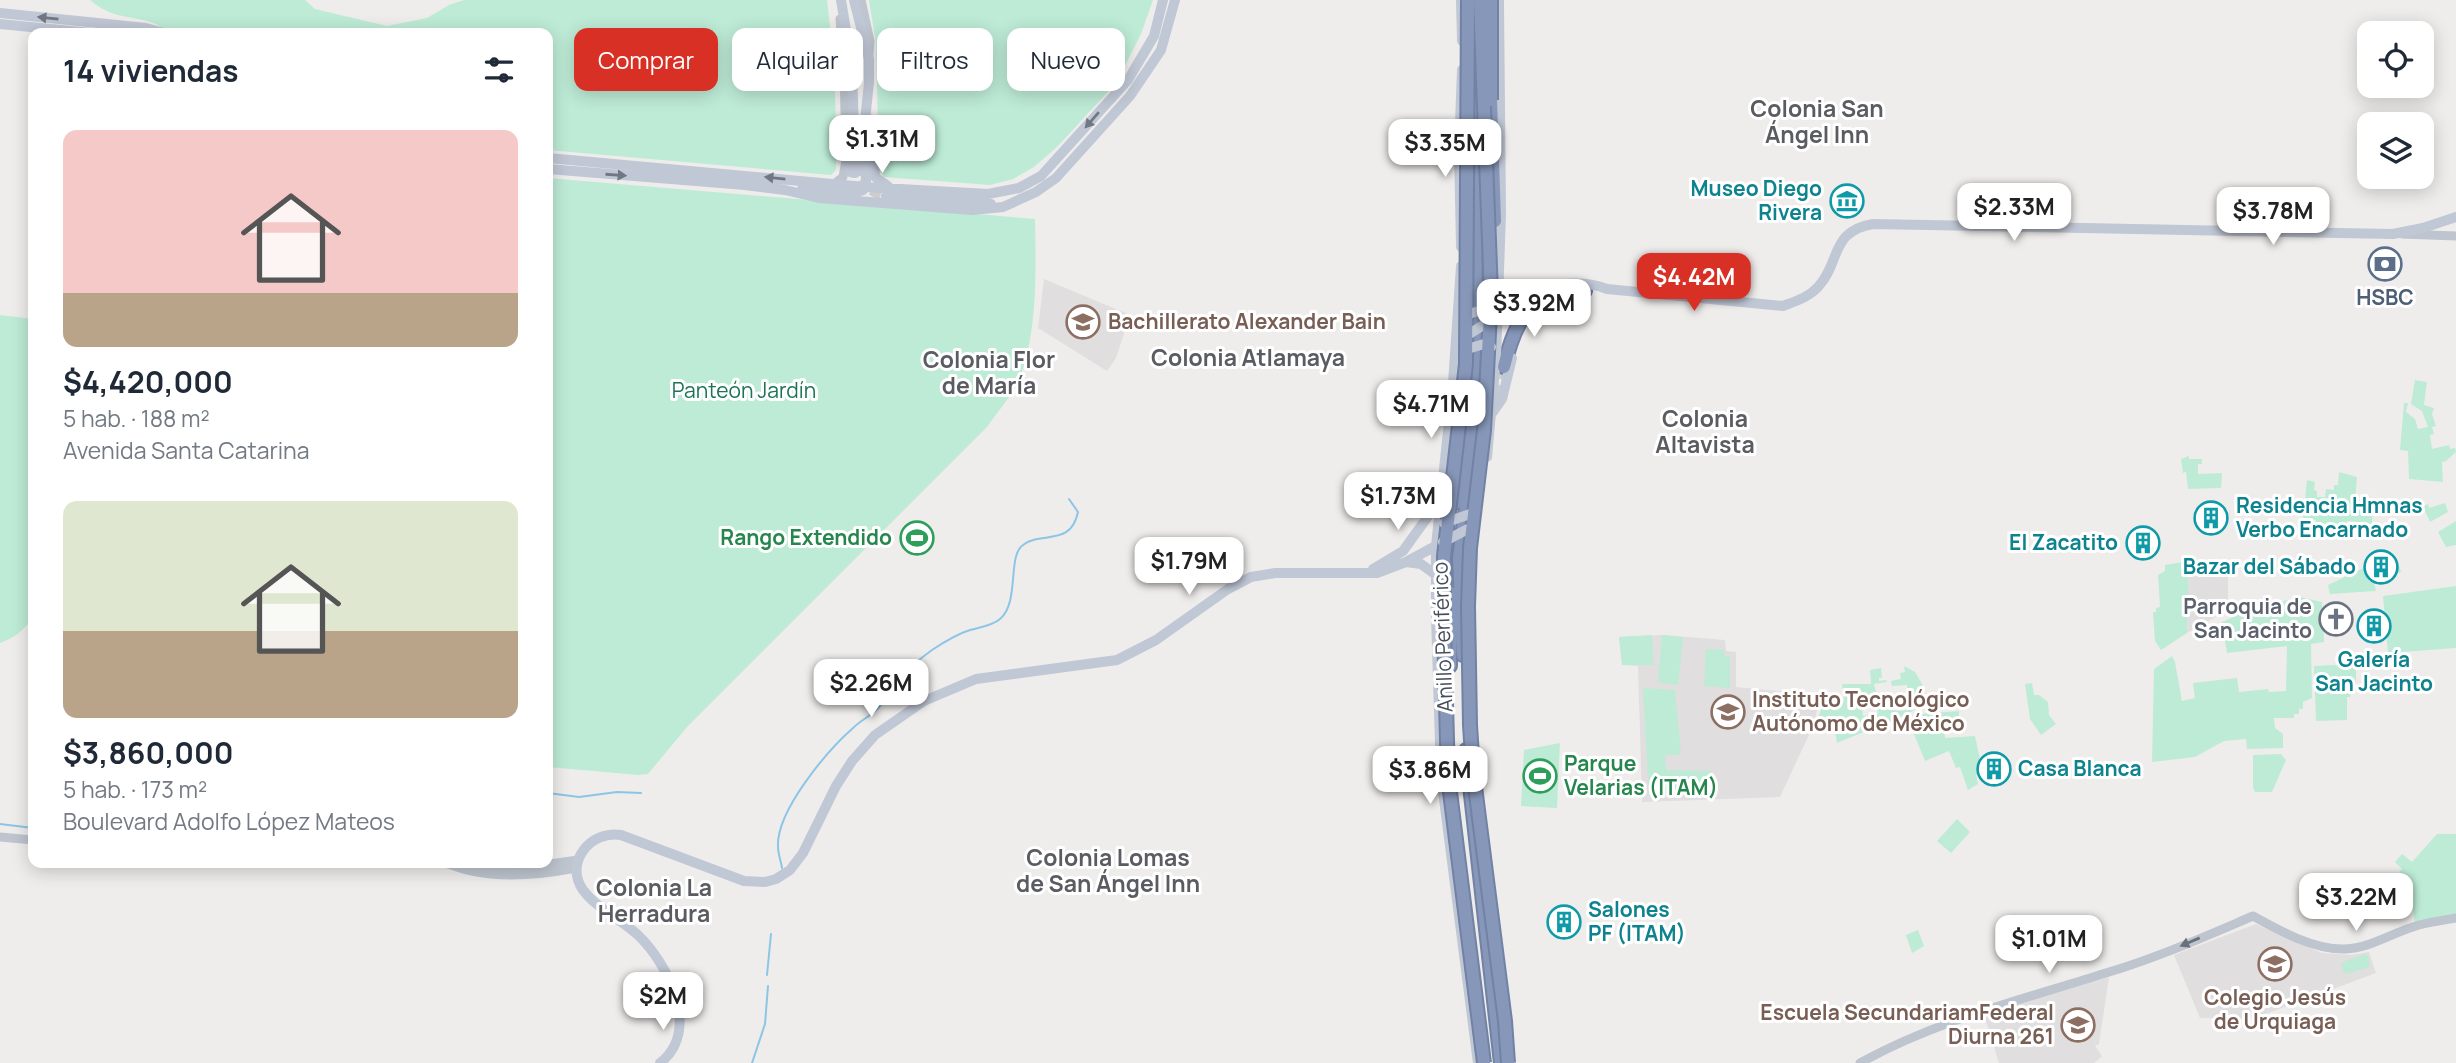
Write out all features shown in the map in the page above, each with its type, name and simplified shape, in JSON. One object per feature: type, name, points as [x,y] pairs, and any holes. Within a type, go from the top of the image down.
[{"type":"highway","points":[[1468,0],[1466,364],[1444,556],[1444,654],[1448,776],[1484,1063]]},
{"type":"highway","points":[[1483,0],[1499,14]]},
{"type":"highway","points":[[1483,0],[1492,100],[1495,220]]},
{"type":"highway","points":[[1483,0],[1491,294],[1484,430],[1470,548],[1470,725],[1473,771],[1508,1063]]},
{"type":"highway","name":"Anillo Periférico","points":[[1483,0],[1485,367],[1459,558],[1467,775],[1501,1063]]},
{"type":"highway","name":"Anillo Periférico","points":[[1483,0],[1476,131],[1475,367],[1452,557],[1450,726],[1490,1063]]},
{"type":"highway","points":[[1460,177],[1469,203]]},
{"type":"highway","points":[[1500,362],[1516,328],[1532,306],[1554,291],[1585,291]]},
{"type":"highway","points":[[1463,649],[1464,633]]},
{"type":"highway","points":[[1448,709],[1450,726]]},
{"type":"highway","points":[[1478,864],[1495,906]]},
{"type":"highway","points":[[1464,954],[1470,908]]},
{"type":"main road","points":[[854,0],[869,59],[866,112],[855,162]]},
{"type":"main road","points":[[889,192],[999,193],[1019,188],[1041,176],[1128,80],[1154,36],[1163,0]]},
{"type":"main road","points":[[553,159],[746,180],[819,198],[972,210],[1003,208],[1036,192],[1056,178],[1135,89],[1161,50],[1175,0]]},
{"type":"main road","points":[[1461,0],[1460,177],[1463,314],[1456,343],[1440,500],[1441,524],[1436,575],[1441,776],[1478,1063]]},
{"type":"main road","points":[[1499,0],[1501,213],[1495,308],[1500,362],[1475,512],[1478,524],[1473,731],[1514,1063]]},
{"type":"main road","points":[[785,190],[852,194],[865,187],[867,179],[855,162],[852,66],[840,5]]},
{"type":"main road","points":[[0,13],[143,28]]},
{"type":"main road","points":[[0,24],[40,28]]},
{"type":"main road","points":[[866,112],[873,137],[875,177],[889,192]]},
{"type":"main road","points":[[553,169],[834,184],[997,204],[1019,200]]},
{"type":"main road","points":[[1463,314],[1526,299],[1559,284],[1582,283],[1607,289],[1783,306],[1805,297],[1818,287],[1837,248],[1849,232],[1862,225],[2393,234],[2456,217]]},
{"type":"main road","points":[[1493,412],[1502,399],[1516,344],[1526,321],[1549,300],[1567,293],[1607,289]]},
{"type":"main road","points":[[1456,343],[1495,308],[1510,301],[1526,299]]},
{"type":"main road","points":[[1455,358],[1467,349],[1484,344],[1491,347],[1500,362]]},
{"type":"main road","points":[[1363,573],[1388,562],[1403,551],[1440,500]]},
{"type":"main road","points":[[1441,524],[1475,512]]},
{"type":"main road","points":[[660,1063],[678,1035],[680,1011],[660,962],[648,946],[587,894],[579,882],[577,864],[593,841],[614,834],[674,853],[744,881],[765,882],[776,879],[790,870],[803,853],[836,786],[864,747],[895,719],[924,701],[976,680],[1117,660],[1156,640],[1228,589],[1251,577],[1275,573],[1377,573],[1406,562],[1478,524]]},
{"type":"main road","points":[[1406,562],[1421,564],[1436,575]]},
{"type":"street","points":[[861,0],[870,41],[869,59]]},
{"type":"street","points":[[834,184],[844,177],[855,162]]},
{"type":"street","points":[[2393,234],[2456,236]]},
{"type":"street","points":[[0,837],[28,839]]},
{"type":"street","points":[[553,865],[577,864]]},
{"type":"street","points":[[1860,1063],[1897,1043],[1956,1020],[2156,957],[2253,916],[2299,939],[2344,949],[2362,947],[2414,926],[2456,918]]},
{"type":"shaded area","name":"Bachillerato Alexander Bain","points":[[1044,279],[1130,315],[1116,358],[1107,371],[1038,328]]},
{"type":"shaded area","points":[[2189,562],[2196,562],[2197,565],[2228,565],[2228,610],[2187,633]]},
{"type":"shaded area","name":"Instituto Tecnológico Autónomo de México","points":[[1662,635],[1725,640],[1726,651],[1736,652],[1736,687],[1820,695],[1814,724],[1780,797],[1642,802],[1638,666],[1622,665],[1619,637]]},
{"type":"shaded area","name":"Colegio Jesús de Urquiaga","points":[[2256,924],[2322,953],[2352,955],[2369,952],[2376,973],[2252,1019],[2200,1018],[2174,955]]},
{"type":"shaded area","points":[[2109,977],[2099,1044],[2095,1046],[2102,1056],[2094,1063],[1999,1063],[1984,1015]]},
{"type":"green space","points":[[90,0],[305,0],[315,9],[387,26],[427,18],[464,0],[827,0],[830,28],[732,28],[732,91],[834,91],[836,170],[831,175],[553,150],[553,28],[162,28],[150,22],[110,13]]},
{"type":"green space","points":[[869,0],[1153,0],[1141,34],[1125,65],[1125,28],[1007,28],[1007,91],[1109,91],[1058,146],[1034,167],[1013,179],[990,185],[884,177],[879,170],[877,91],[993,91],[993,28],[877,28],[877,86],[876,44]]},
{"type":"green space","name":"Panteón Jardín","points":[[553,178],[1035,219],[1035,281],[1029,344],[1025,364],[1008,399],[987,427],[687,727],[648,774],[553,767]]},
{"type":"green space","points":[[0,315],[28,318],[28,624],[20,632],[0,643]]},
{"type":"green space","points":[[2415,380],[2427,382],[2424,405],[2434,408],[2432,414],[2436,426],[2432,427],[2434,434],[2430,435],[2432,449],[2449,445],[2450,449],[2455,448],[2456,452],[2442,462],[2443,482],[2409,479],[2408,451],[2400,450],[2404,403],[2408,403],[2406,412],[2415,419],[2418,429],[2428,427],[2422,411],[2411,404]]},
{"type":"green space","points":[[2189,456],[2189,459],[2202,459],[2202,464],[2198,464],[2198,474],[2222,473],[2221,488],[2188,489],[2181,459]]},
{"type":"green space","points":[[2339,472],[2357,477],[2355,500],[2373,502],[2372,529],[2366,529],[2365,539],[2357,538],[2358,522],[2347,521],[2345,537],[2315,535],[2316,520],[2303,519],[2307,480],[2315,482],[2317,497],[2325,497],[2326,489],[2334,490],[2334,485],[2338,485]]},
{"type":"green space","points":[[2445,503],[2448,512],[2430,522],[2423,506],[2428,504],[2429,508]]},
{"type":"green space","points":[[2456,521],[2456,545],[2446,547],[2438,532]]},
{"type":"green space","points":[[2397,558],[2401,572],[2388,576],[2384,562]]},
{"type":"green space","points":[[2189,561],[2187,633],[2161,650],[2155,641],[2153,612],[2160,607],[2158,575],[2165,571],[2165,565]]},
{"type":"green space","points":[[2370,565],[2376,591],[2330,594],[2328,585]]},
{"type":"green space","points":[[2456,586],[2456,648],[2388,653],[2383,596]]},
{"type":"green space","points":[[2300,597],[2322,602],[2324,642],[2311,644],[2312,698],[2303,702],[2303,709],[2299,709],[2299,714],[2294,714],[2294,718],[2274,718],[2275,728],[2283,734],[2283,748],[2247,749],[2246,739],[2224,741],[2195,757],[2152,762],[2154,669],[2172,656],[2182,701],[2195,698],[2193,683],[2237,678],[2239,692],[2268,689],[2269,692],[2286,691],[2287,646],[2227,653],[2222,622],[2251,609]]},
{"type":"green space","points":[[1652,635],[1653,665],[1622,665],[1619,637]]},
{"type":"green space","points":[[1662,635],[1683,637],[1678,685],[1658,682]]},
{"type":"green space","points":[[1706,649],[1724,650],[1725,656],[1730,657],[1730,688],[1704,686]]},
{"type":"green space","points":[[2374,663],[2374,668],[2356,670],[2356,685],[2351,686],[2350,697],[2347,697],[2347,720],[2316,721],[2314,666]]},
{"type":"green space","points":[[1904,666],[1915,672],[1922,684],[1922,696],[1917,707],[1910,713],[1837,743],[1835,732],[1839,731],[1838,725],[1842,724],[1841,716],[1824,718],[1825,729],[1815,730],[1823,703],[1844,701],[1842,684],[1871,684],[1870,670],[1881,668],[1882,678],[1879,678],[1879,681],[1887,682],[1874,684],[1876,692],[1871,698],[1871,705],[1862,706],[1863,716],[1878,714],[1877,708],[1888,705],[1888,695],[1892,694],[1895,711],[1909,710],[1907,685],[1892,686],[1891,681],[1901,679],[1900,673],[1905,672]]},
{"type":"green space","points":[[2032,683],[2034,695],[2039,695],[2048,702],[2049,715],[2056,724],[2041,735],[2030,719],[2025,684]]},
{"type":"green space","points":[[1643,688],[1675,690],[1681,755],[1665,755],[1666,770],[1712,771],[1713,793],[1649,793]]},
{"type":"green space","points":[[1959,711],[1959,717],[1943,719],[1945,738],[1975,736],[1983,773],[1976,775],[1978,784],[1968,790],[1960,767],[1956,768],[1949,751],[1925,761],[1909,722],[1920,714]]},
{"type":"green space","name":"Parque Velarias (ITAM)","points":[[1560,743],[1557,808],[1521,806],[1524,750]]},
{"type":"green space","points":[[2281,754],[2286,760],[2272,792],[2255,792],[2253,755]]},
{"type":"green space","points":[[1957,819],[1970,832],[1951,853],[1937,841]]},
{"type":"green space","points":[[2437,834],[2456,834],[2456,915],[2415,923],[2408,880],[2399,872],[2402,869],[2395,862],[2402,854],[2412,862]]},
{"type":"green space","points":[[1918,930],[1924,946],[1912,953],[1906,935]]},
{"type":"green space","points":[[2365,954],[2370,967],[2345,974],[2341,965],[2343,962]]},
{"type":"waterway","points":[[782,868],[778,850],[785,816],[817,766],[842,738],[878,708],[897,681],[922,658],[955,636],[1000,619],[1010,602],[1018,551],[1030,541],[1069,530],[1078,512],[1069,499]]},
{"type":"waterway","points":[[553,794],[579,797],[617,792],[641,793]]},
{"type":"waterway","points":[[0,824],[28,827]]},
{"type":"waterway","points":[[767,975],[771,934]]},
{"type":"waterway","points":[[752,1063],[765,1024],[768,986]]},
{"type":"tunnel","points":[[855,166],[866,186],[886,196]]},
{"type":"tunnel","points":[[1492,395],[1504,367]]},
{"type":"place","name":"Museo Diego Rivera","points":[[1847,201]]},
{"type":"place","name":"HSBC","points":[[2385,264]]},
{"type":"place","name":"Bachillerato Alexander Bain","points":[[1083,322]]},
{"type":"place","name":"Residencia Hmnas Verbo Encarnado","points":[[2211,518]]},
{"type":"place","name":"Rango Extendido","points":[[917,538]]},
{"type":"place","name":"El Zacatito","points":[[2143,543]]},
{"type":"place","name":"Bazar del Sábado","points":[[2381,567]]},
{"type":"place","name":"Parroquia de San Jacinto","points":[[2336,619]]},
{"type":"place","name":"Galería San Jacinto","points":[[2374,626]]},
{"type":"place","name":"Instituto Tecnológico Autónomo de México","points":[[1728,712]]},
{"type":"place","name":"Casa Blanca","points":[[1994,769]]},
{"type":"place","name":"Parque Velarias (ITAM)","points":[[1540,776]]},
{"type":"place","name":"Salones PF (ITAM)","points":[[1564,922]]},
{"type":"place","name":"Colegio Jesús de Urquiaga","points":[[2275,964]]},
{"type":"place","name":"Escuela SecundariamFederal Diurna 261","points":[[2078,1025]]},
{"type":"district","name":"Colonia San Ángel Inn","points":[[1817,122]]},
{"type":"district","name":"Colonia Atlamaya","points":[[1248,358]]},
{"type":"district","name":"Colonia Flor de María","points":[[989,373]]},
{"type":"district","name":"Colonia Altavista","points":[[1705,432]]},
{"type":"district","name":"Colonia Lomas de San Ángel Inn","points":[[1108,871]]},
{"type":"district","name":"Colonia La Herradura","points":[[654,901]]}]
